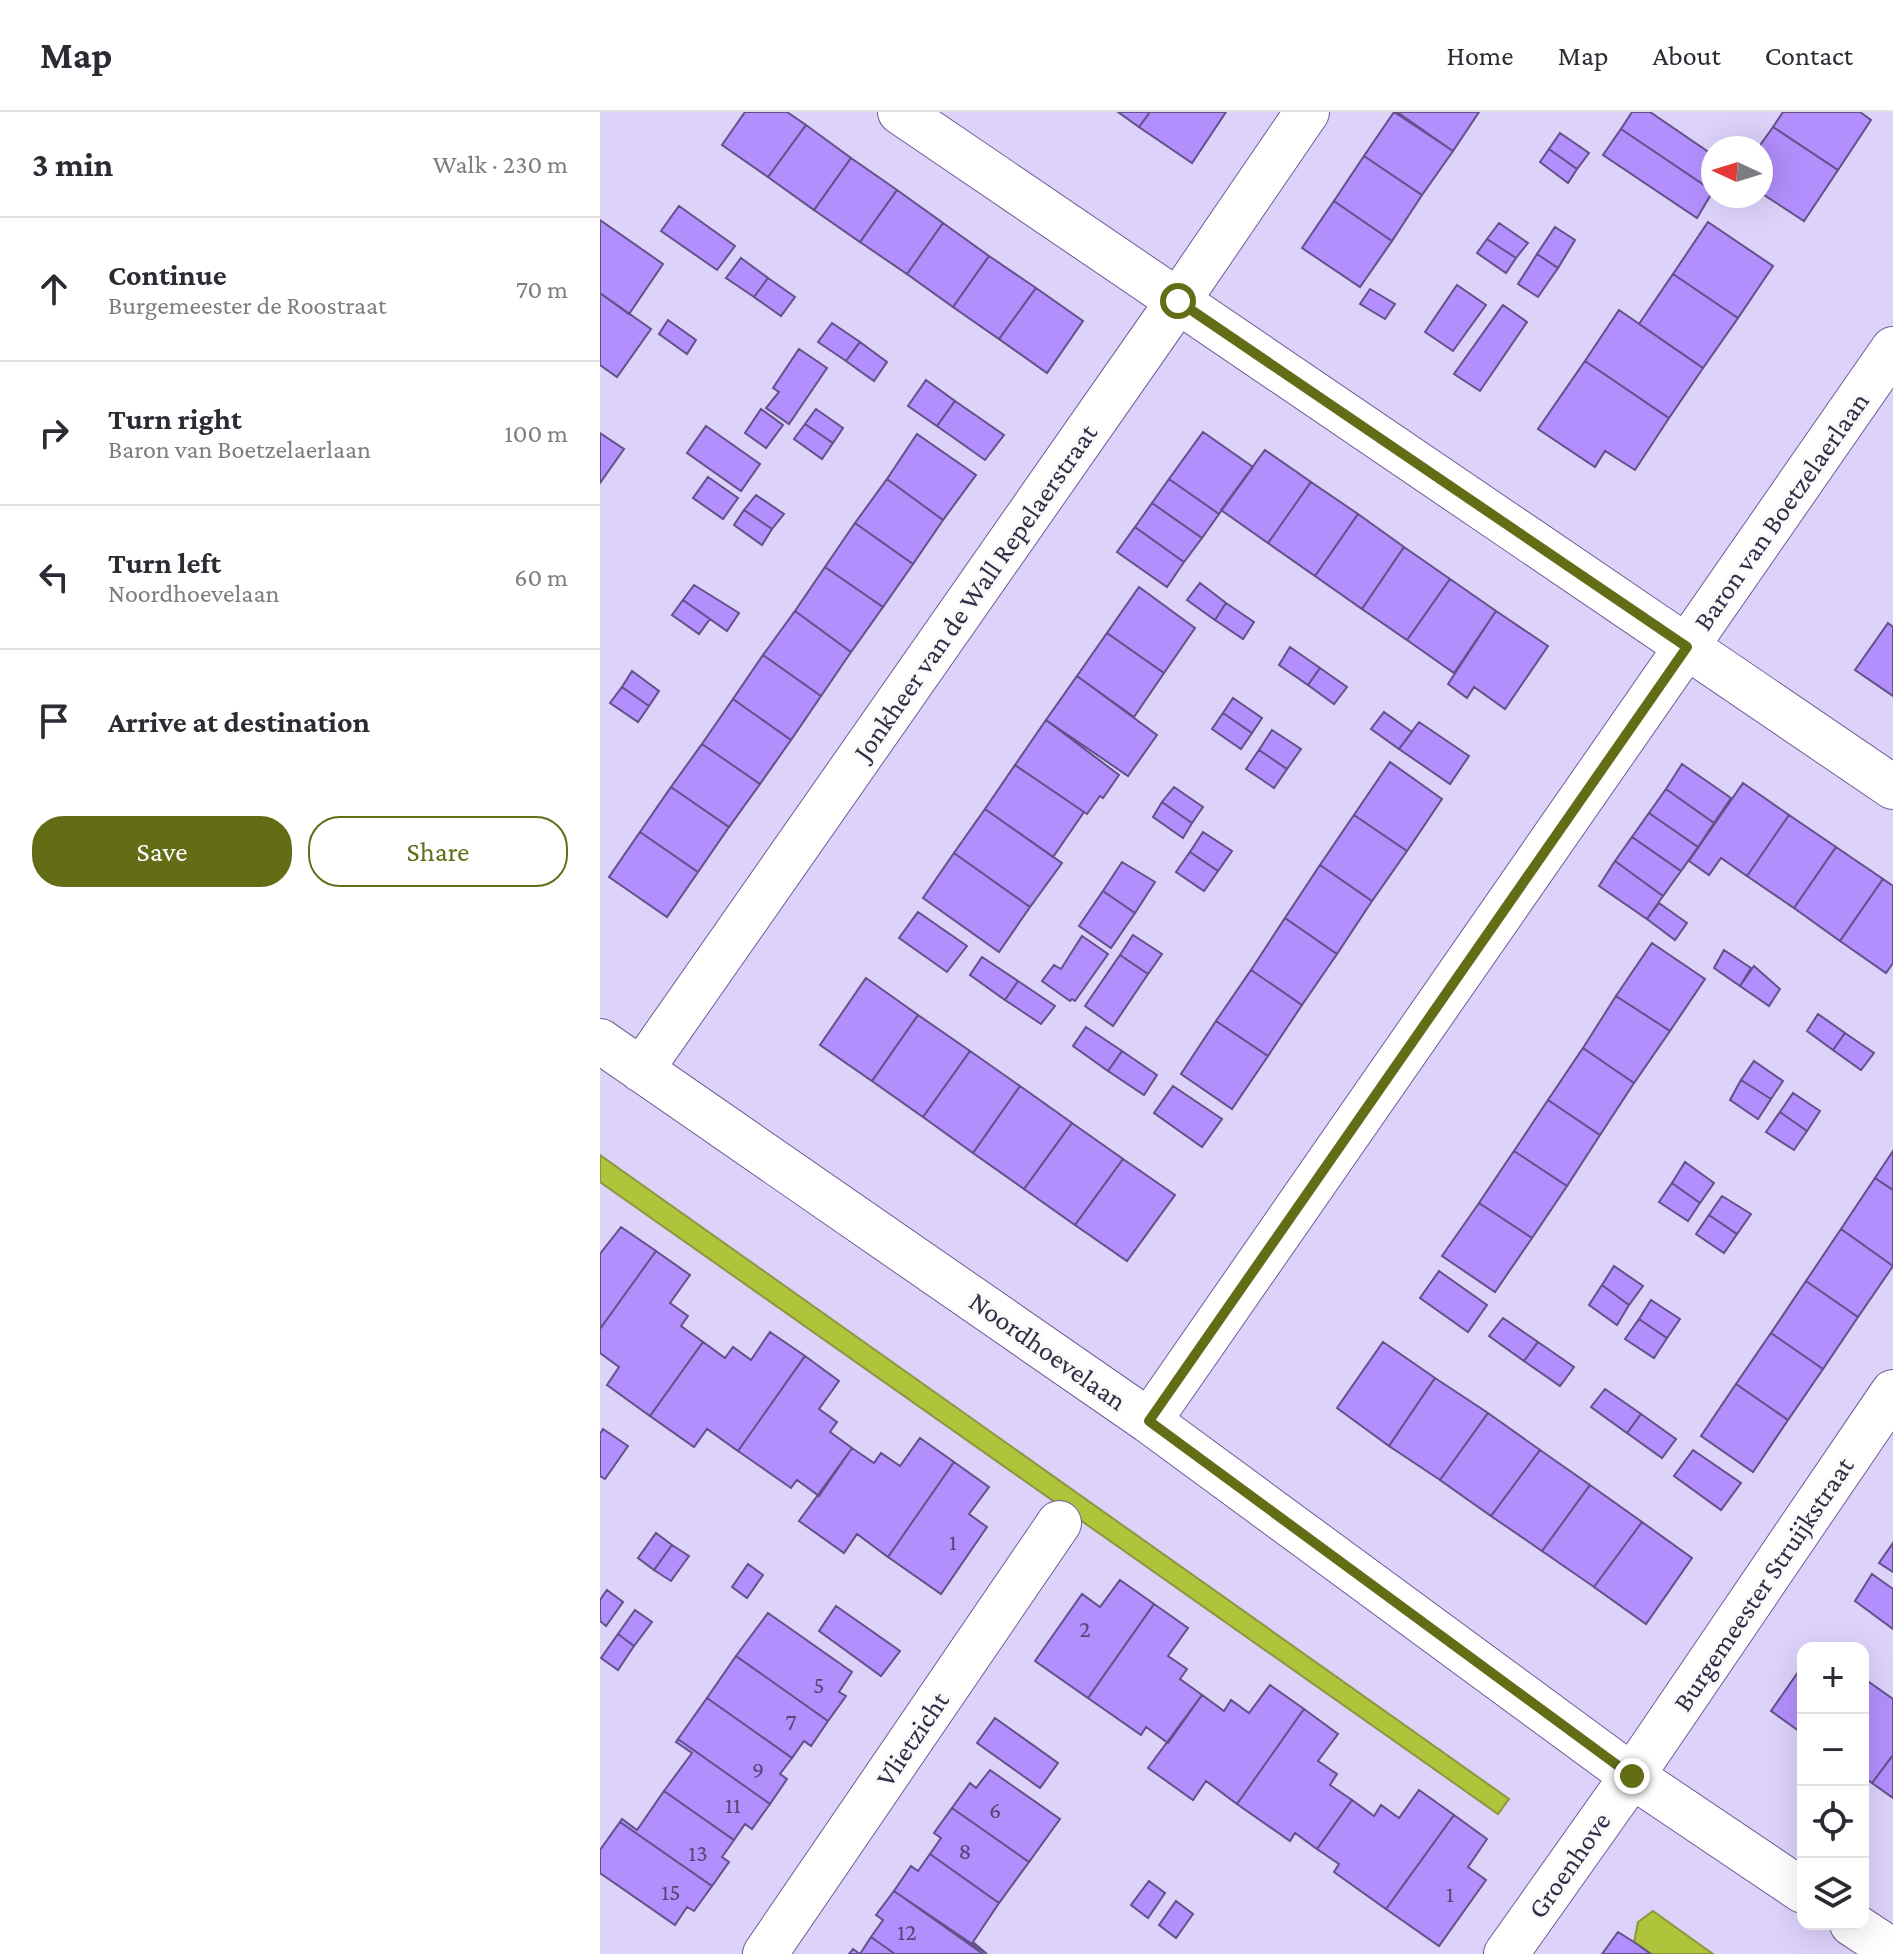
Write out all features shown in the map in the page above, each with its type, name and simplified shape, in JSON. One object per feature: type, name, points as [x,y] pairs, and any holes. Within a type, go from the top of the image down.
[{"type":"street","points":[[900,112],[1893,787]]},
{"type":"street","name":"Jonkheer van de Wall Repelaerstraat","points":[[641,1070],[1307,112]]},
{"type":"street","name":"Baron van Boetzelaerlaan","points":[[1149,1421],[1893,349]]},
{"type":"street","name":"Noordhoevelaan","points":[[600,1041],[1149,1421],[1632,1776],[1797,1887]]},
{"type":"street","name":"Burgemeester Struijkstraat","points":[[1632,1776],[1893,1392]]},
{"type":"street","name":"Vlietzicht","points":[[765,1954],[1059,1523]]},
{"type":"street","name":"Groenhove","points":[[1506,1954],[1632,1776]]},
{"type":"street","points":[[1861,1930],[1893,1951]]},
{"type":"shaded area","points":[[600,1155],[1509,1799],[1498,1814],[600,1182]]},
{"type":"shaded area","points":[[1653,1911],[1713,1954],[1651,1954],[1634,1942],[1638,1922]]},
{"type":"building","points":[[745,112],[787,112],[806,125],[768,177],[722,145]]},
{"type":"building","points":[[1118,112],[1150,112],[1139,127]]},
{"type":"building","points":[[1150,112],[1226,112],[1192,163],[1139,127]]},
{"type":"building","points":[[1394,112],[1453,151],[1422,195],[1364,156]]},
{"type":"building","points":[[1397,112],[1479,112],[1453,151]]},
{"type":"building","points":[[1632,112],[1650,112],[1701,147],[1701,183],[1621,129]]},
{"type":"building","points":[[1783,112],[1860,112],[1871,120],[1838,170],[1773,127]]},
{"type":"building","points":[[806,125],[851,158],[814,210],[768,177]]},
{"type":"building","points":[[1773,127],[1838,170],[1804,221],[1773,201],[1773,136],[1767,136]]},
{"type":"building","points":[[1621,129],[1701,183],[1703,208],[1697,218],[1603,155]]},
{"type":"building","points":[[1560,133],[1589,153],[1577,169],[1549,149]]},
{"type":"building","points":[[1549,149],[1577,169],[1568,183],[1540,162]]},
{"type":"building","points":[[1364,156],[1422,195],[1392,241],[1334,201]]},
{"type":"building","points":[[851,158],[897,190],[860,242],[814,210]]},
{"type":"building","points":[[897,190],[943,223],[907,274],[860,242]]},
{"type":"building","points":[[1334,201],[1392,241],[1360,287],[1302,248]]},
{"type":"building","points":[[679,206],[735,246],[717,270],[661,231]]},
{"type":"building","points":[[600,220],[663,264],[629,314],[600,293]]},
{"type":"building","points":[[1708,222],[1773,266],[1738,318],[1673,274]]},
{"type":"building","points":[[943,223],[989,256],[953,307],[907,274]]},
{"type":"building","points":[[1499,223],[1528,243],[1516,258],[1487,239]]},
{"type":"building","points":[[1555,227],[1575,240],[1558,268],[1537,254]]},
{"type":"building","points":[[1487,239],[1516,258],[1506,273],[1477,253]]},
{"type":"building","points":[[1537,254],[1558,268],[1538,297],[1518,284]]},
{"type":"building","points":[[989,256],[1036,288],[999,339],[953,307]]},
{"type":"building","points":[[741,258],[768,278],[754,297],[726,278]]},
{"type":"building","points":[[1673,274],[1738,318],[1703,368],[1639,324]]},
{"type":"building","points":[[768,278],[795,297],[781,316],[754,297]]},
{"type":"building","points":[[1457,285],[1486,305],[1453,351],[1425,332]]},
{"type":"building","points":[[1036,288],[1083,321],[1047,373],[999,339]]},
{"type":"building","points":[[1370,289],[1395,304],[1385,319],[1360,304]]},
{"type":"building","points":[[600,293],[651,329],[617,377],[600,365]]},
{"type":"building","points":[[1503,305],[1527,322],[1480,391],[1454,374]]},
{"type":"building","points":[[1619,310],[1703,368],[1669,418],[1585,361]]},
{"type":"building","points":[[668,320],[696,340],[687,354],[659,334]]},
{"type":"building","points":[[832,323],[860,342],[846,361],[818,342]]},
{"type":"building","points":[[860,342],[887,362],[874,381],[846,361]]},
{"type":"building","points":[[799,349],[827,368],[789,424],[766,408],[779,392],[773,388]]},
{"type":"building","points":[[1585,361],[1669,418],[1635,470],[1605,451],[1595,467],[1538,429]]},
{"type":"building","points":[[926,380],[955,401],[937,426],[908,406]]},
{"type":"building","points":[[955,401],[1004,435],[985,460],[937,426]]},
{"type":"building","points":[[761,409],[783,425],[766,448],[745,433]]},
{"type":"building","points":[[816,409],[843,428],[833,443],[805,424]]},
{"type":"building","points":[[805,424],[833,443],[822,459],[794,439]]},
{"type":"building","points":[[706,426],[760,464],[741,491],[687,453]]},
{"type":"building","points":[[1203,432],[1253,467],[1219,514],[1169,479]]},
{"type":"building","points":[[600,433],[624,449],[600,483]]},
{"type":"building","points":[[917,434],[976,475],[943,520],[887,479]]},
{"type":"building","points":[[1265,450],[1311,482],[1268,543],[1221,510]]},
{"type":"building","points":[[708,477],[738,498],[723,519],[693,498]]},
{"type":"building","points":[[887,479],[943,520],[913,564],[855,523]]},
{"type":"building","points":[[1169,479],[1219,514],[1202,538],[1152,503]]},
{"type":"building","points":[[1311,482],[1358,514],[1315,576],[1268,543]]},
{"type":"building","points":[[756,495],[784,514],[772,529],[744,510]]},
{"type":"building","points":[[1152,503],[1202,538],[1184,562],[1135,527]]},
{"type":"building","points":[[744,510],[772,529],[762,545],[734,525]]},
{"type":"building","points":[[1358,514],[1404,547],[1362,609],[1315,576]]},
{"type":"building","points":[[855,523],[913,564],[883,607],[825,567]]},
{"type":"building","points":[[1135,527],[1184,562],[1167,587],[1117,552]]},
{"type":"building","points":[[1404,547],[1450,579],[1407,640],[1362,609]]},
{"type":"building","points":[[825,567],[883,607],[851,652],[795,611]]},
{"type":"building","points":[[1450,579],[1496,611],[1454,673],[1407,640]]},
{"type":"building","points":[[1200,583],[1226,603],[1215,620],[1187,600]]},
{"type":"building","points":[[694,585],[739,613],[727,631],[683,600]]},
{"type":"building","points":[[1139,587],[1195,628],[1164,673],[1107,633]]},
{"type":"building","points":[[683,600],[710,619],[699,634],[672,615]]},
{"type":"building","points":[[1226,603],[1254,622],[1243,639],[1215,620]]},
{"type":"building","points":[[795,611],[851,652],[821,696],[763,655]]},
{"type":"building","points":[[1496,611],[1548,646],[1505,709],[1474,687],[1467,698],[1448,684]]},
{"type":"building","points":[[1888,623],[1893,627],[1893,696],[1855,670]]},
{"type":"building","points":[[1107,633],[1164,673],[1134,717],[1077,676]]},
{"type":"building","points":[[1290,647],[1320,668],[1308,685],[1279,665]]},
{"type":"building","points":[[763,655],[821,696],[791,740],[733,699]]},
{"type":"building","points":[[1320,668],[1347,687],[1334,704],[1308,685]]},
{"type":"building","points":[[632,671],[659,691],[649,706],[622,687]]},
{"type":"building","points":[[1077,676],[1157,735],[1128,776],[1046,720]]},
{"type":"building","points":[[622,687],[649,706],[638,722],[610,703]]},
{"type":"building","points":[[1233,698],[1262,718],[1252,733],[1223,713]]},
{"type":"building","points":[[733,699],[791,740],[760,784],[702,744]]},
{"type":"building","points":[[1384,712],[1412,732],[1399,749],[1371,729]]},
{"type":"building","points":[[1223,713],[1252,733],[1241,749],[1212,729]]},
{"type":"building","points":[[1046,720],[1119,775],[1087,814],[1015,765]]},
{"type":"building","points":[[1419,722],[1469,756],[1450,784],[1399,749]]},
{"type":"building","points":[[1272,730],[1301,749],[1287,769],[1259,750]]},
{"type":"building","points":[[702,744],[760,784],[729,827],[671,787]]},
{"type":"building","points":[[1259,750],[1287,769],[1274,788],[1246,769]]},
{"type":"building","points":[[1390,762],[1442,799],[1407,851],[1354,815]]},
{"type":"building","points":[[1682,764],[1731,798],[1714,823],[1666,789]]},
{"type":"building","points":[[1015,765],[1084,812],[1053,857],[985,809]]},
{"type":"building","points":[[1743,783],[1789,815],[1747,876],[1721,858],[1709,875],[1689,861]]},
{"type":"building","points":[[671,787],[729,827],[698,872],[640,832]]},
{"type":"building","points":[[1174,787],[1203,807],[1192,823],[1162,802]]},
{"type":"building","points":[[1666,789],[1714,823],[1698,847],[1649,813]]},
{"type":"building","points":[[1162,802],[1192,823],[1183,838],[1153,817]]},
{"type":"building","points":[[985,809],[1062,863],[1030,907],[954,853]]},
{"type":"building","points":[[1649,813],[1698,847],[1681,871],[1632,837]]},
{"type":"building","points":[[1354,815],[1407,851],[1372,901],[1320,865]]},
{"type":"building","points":[[1789,815],[1836,847],[1794,908],[1747,876]]},
{"type":"building","points":[[640,832],[698,872],[667,917],[609,877]]},
{"type":"building","points":[[1203,832],[1232,851],[1218,871],[1190,852]]},
{"type":"building","points":[[1632,837],[1681,871],[1663,896],[1615,861]]},
{"type":"building","points":[[1836,847],[1883,879],[1840,941],[1794,908]]},
{"type":"building","points":[[1190,852],[1218,871],[1204,891],[1176,872]]},
{"type":"building","points":[[954,853],[1030,907],[999,952],[923,898]]},
{"type":"building","points":[[1615,861],[1663,896],[1647,919],[1599,886]]},
{"type":"building","points":[[1122,862],[1155,882],[1135,913],[1103,891]]},
{"type":"building","points":[[1320,865],[1372,901],[1337,954],[1285,918]]},
{"type":"building","points":[[1883,879],[1893,886],[1893,963],[1886,973],[1840,941]]},
{"type":"building","points":[[1103,891],[1135,913],[1111,948],[1079,926]]},
{"type":"building","points":[[1659,903],[1687,923],[1675,940],[1647,919]]},
{"type":"building","points":[[918,912],[967,946],[947,972],[899,938]]},
{"type":"building","points":[[1285,918],[1337,954],[1302,1005],[1251,970]]},
{"type":"building","points":[[1133,935],[1162,954],[1148,974],[1120,955]]},
{"type":"building","points":[[1082,936],[1108,954],[1075,1001],[1070,1001],[1042,981],[1054,965],[1061,969]]},
{"type":"building","points":[[1652,943],[1705,979],[1670,1031],[1616,996]]},
{"type":"building","points":[[1724,950],[1751,968],[1740,986],[1714,968]]},
{"type":"building","points":[[1120,955],[1148,974],[1113,1026],[1085,1006]]},
{"type":"building","points":[[982,957],[1018,981],[1005,1000],[970,975]]},
{"type":"building","points":[[1754,966],[1780,989],[1769,1006],[1740,986]]},
{"type":"building","points":[[1251,970],[1302,1005],[1268,1056],[1216,1021]]},
{"type":"building","points":[[866,978],[918,1015],[872,1081],[820,1045]]},
{"type":"building","points":[[1018,981],[1055,1006],[1041,1024],[1005,1000]]},
{"type":"building","points":[[1616,996],[1670,1031],[1634,1083],[1583,1048]]},
{"type":"building","points":[[1818,1014],[1845,1033],[1833,1050],[1807,1031]]},
{"type":"building","points":[[918,1015],[970,1051],[923,1117],[872,1081]]},
{"type":"building","points":[[1216,1021],[1268,1056],[1232,1109],[1181,1074]]},
{"type":"building","points":[[1086,1027],[1122,1051],[1108,1071],[1073,1046]]},
{"type":"building","points":[[1845,1033],[1874,1053],[1861,1070],[1833,1050]]},
{"type":"building","points":[[1583,1048],[1634,1083],[1600,1135],[1548,1100]]},
{"type":"building","points":[[970,1051],[1020,1086],[973,1153],[923,1117]]},
{"type":"building","points":[[1122,1051],[1157,1075],[1144,1095],[1108,1071]]},
{"type":"building","points":[[1754,1061],[1783,1081],[1771,1099],[1741,1080]]},
{"type":"building","points":[[1741,1080],[1771,1099],[1758,1119],[1730,1100]]},
{"type":"building","points":[[1020,1086],[1072,1123],[1024,1189],[973,1153]]},
{"type":"building","points":[[1173,1086],[1222,1119],[1202,1147],[1154,1113]]},
{"type":"building","points":[[1793,1093],[1820,1111],[1807,1131],[1780,1112]]},
{"type":"building","points":[[1548,1100],[1600,1135],[1567,1186],[1514,1151]]},
{"type":"building","points":[[1780,1112],[1807,1131],[1794,1150],[1766,1132]]},
{"type":"building","points":[[1072,1123],[1123,1159],[1075,1225],[1024,1189]]},
{"type":"building","points":[[1514,1151],[1567,1186],[1532,1238],[1479,1203]]},
{"type":"building","points":[[1893,1151],[1893,1190],[1875,1178]]},
{"type":"building","points":[[1123,1159],[1175,1195],[1127,1261],[1075,1225]]},
{"type":"building","points":[[1685,1162],[1714,1183],[1700,1203],[1672,1183]]},
{"type":"building","points":[[1875,1178],[1893,1190],[1893,1266],[1841,1229]]},
{"type":"building","points":[[1672,1183],[1700,1203],[1688,1221],[1659,1202]]},
{"type":"building","points":[[1722,1196],[1751,1214],[1737,1234],[1709,1215]]},
{"type":"building","points":[[1479,1203],[1532,1238],[1495,1292],[1442,1256]]},
{"type":"building","points":[[1709,1215],[1737,1234],[1724,1253],[1696,1234]]},
{"type":"building","points":[[621,1227],[656,1251],[600,1329],[600,1254]]},
{"type":"building","points":[[1841,1229],[1893,1266],[1858,1317],[1806,1281]]},
{"type":"building","points":[[656,1251],[690,1275],[670,1303],[688,1316],[681,1326],[703,1342],[650,1416],[607,1385],[619,1367],[600,1353],[600,1329]]},
{"type":"building","points":[[1614,1266],[1643,1286],[1629,1305],[1602,1285]]},
{"type":"building","points":[[1439,1271],[1487,1305],[1468,1332],[1420,1298]]},
{"type":"building","points":[[1806,1281],[1858,1317],[1823,1369],[1771,1333]]},
{"type":"building","points":[[1602,1285],[1629,1305],[1617,1325],[1589,1305]]},
{"type":"building","points":[[1651,1300],[1680,1319],[1667,1338],[1639,1319]]},
{"type":"building","points":[[1503,1318],[1538,1342],[1524,1361],[1489,1336]]},
{"type":"building","points":[[1639,1319],[1667,1338],[1654,1358],[1625,1339]]},
{"type":"building","points":[[770,1332],[805,1356],[738,1451],[707,1429],[694,1447],[650,1416],[703,1342],[725,1358],[733,1347],[751,1360]]},
{"type":"building","points":[[1771,1333],[1823,1369],[1788,1420],[1736,1384]]},
{"type":"building","points":[[1383,1342],[1435,1378],[1389,1446],[1337,1408]]},
{"type":"building","points":[[1538,1342],[1574,1367],[1560,1386],[1524,1361]]},
{"type":"building","points":[[805,1356],[839,1381],[819,1409],[837,1422],[830,1432],[852,1448],[819,1496],[797,1480],[791,1488],[738,1451]]},
{"type":"building","points":[[1435,1378],[1488,1413],[1440,1480],[1389,1446]]},
{"type":"building","points":[[1736,1384],[1788,1420],[1753,1472],[1701,1436]]},
{"type":"building","points":[[1605,1389],[1641,1414],[1627,1433],[1591,1407]]},
{"type":"building","points":[[1488,1413],[1540,1450],[1491,1516],[1440,1480]]},
{"type":"building","points":[[1641,1414],[1676,1439],[1662,1458],[1627,1433]]},
{"type":"building","points":[[603,1429],[628,1446],[605,1479],[600,1476],[600,1434]]},
{"type":"building","points":[[920,1438],[954,1462],[888,1557],[857,1534],[844,1553],[799,1521],[852,1448],[874,1463],[881,1453],[900,1466]]},
{"type":"building","points":[[1540,1450],[1590,1485],[1542,1551],[1491,1516]]},
{"type":"building","points":[[1693,1450],[1741,1483],[1721,1510],[1674,1476]]},
{"type":"building","points":[[954,1462],[989,1487],[969,1514],[987,1527],[941,1594],[888,1557]]},
{"type":"building","points":[[1590,1485],[1642,1522],[1594,1587],[1542,1551]]},
{"type":"building","points":[[1642,1522],[1692,1558],[1646,1624],[1594,1587]]},
{"type":"building","points":[[656,1533],[672,1545],[654,1570],[638,1558]]},
{"type":"building","points":[[1893,1543],[1893,1572],[1879,1563]]},
{"type":"building","points":[[672,1545],[689,1556],[671,1581],[654,1570]]},
{"type":"building","points":[[748,1564],[763,1575],[747,1598],[732,1587]]},
{"type":"building","points":[[1872,1574],[1893,1589],[1893,1629],[1855,1601]]},
{"type":"building","points":[[1120,1580],[1154,1604],[1088,1698],[1035,1661],[1082,1594],[1100,1607]]},
{"type":"building","points":[[607,1590],[623,1602],[606,1626],[600,1621],[600,1600]]},
{"type":"building","points":[[1154,1604],[1188,1628],[1168,1656],[1187,1669],[1180,1679],[1202,1695],[1168,1743],[1146,1727],[1141,1735],[1088,1698]]},
{"type":"building","points":[[836,1606],[900,1651],[881,1676],[819,1631]]},
{"type":"building","points":[[635,1610],[652,1622],[634,1646],[618,1634]]},
{"type":"building","points":[[768,1613],[852,1672],[839,1692],[846,1696],[828,1721],[736,1656]]},
{"type":"building","points":[[618,1634],[634,1646],[618,1670],[601,1658]]},
{"type":"building","points":[[736,1656],[828,1721],[811,1746],[804,1741],[792,1758],[707,1698]]},
{"type":"building","points":[[1797,1674],[1797,1730],[1771,1711]]},
{"type":"building","points":[[1869,1682],[1893,1699],[1893,1755],[1872,1783],[1869,1781]]},
{"type":"building","points":[[1270,1685],[1304,1709],[1237,1804],[1206,1781],[1193,1800],[1148,1768],[1202,1695],[1224,1711],[1231,1700],[1249,1713]]},
{"type":"building","points":[[707,1698],[792,1758],[780,1774],[787,1779],[770,1804],[678,1739]]},
{"type":"building","points":[[1304,1709],[1338,1734],[1318,1761],[1337,1774],[1330,1785],[1352,1800],[1317,1849],[1295,1833],[1290,1841],[1237,1804]]},
{"type":"building","points":[[995,1718],[1058,1763],[1040,1788],[977,1743]]},
{"type":"building","points":[[678,1739],[770,1804],[752,1829],[745,1824],[734,1840],[664,1791],[692,1753],[676,1742]]},
{"type":"building","points":[[1893,1755],[1893,1798],[1872,1783]]},
{"type":"building","points":[[990,1770],[1060,1819],[1029,1862],[952,1808],[970,1783],[976,1788]]},
{"type":"building","points":[[1419,1790],[1454,1815],[1386,1909],[1334,1872],[1339,1864],[1317,1849],[1352,1800],[1374,1816],[1381,1805],[1399,1818]]},
{"type":"building","points":[[664,1791],[734,1840],[722,1857],[729,1862],[712,1886],[620,1822],[622,1819],[637,1830]]},
{"type":"building","points":[[952,1808],[1029,1862],[999,1903],[930,1854],[941,1838],[934,1833]]},
{"type":"building","points":[[1454,1815],[1487,1839],[1468,1867],[1486,1880],[1439,1946],[1386,1909]]},
{"type":"building","points":[[620,1822],[712,1886],[694,1911],[687,1907],[675,1925],[600,1873],[600,1850]]},
{"type":"building","points":[[930,1854],[999,1903],[973,1942],[987,1954],[894,1891],[911,1866],[918,1871]]},
{"type":"building","points":[[1149,1881],[1165,1893],[1148,1918],[1131,1905]]},
{"type":"building","points":[[894,1891],[983,1954],[895,1954],[871,1937],[883,1920],[876,1915]]},
{"type":"building","points":[[1176,1901],[1193,1914],[1176,1938],[1159,1925]]},
{"type":"building","points":[[1618,1932],[1634,1942],[1651,1954],[1602,1954]]},
{"type":"building","points":[[871,1937],[895,1954],[860,1954]]},
{"type":"route","points":[[1178,301],[1687,647],[1149,1421],[1632,1776]]}]
